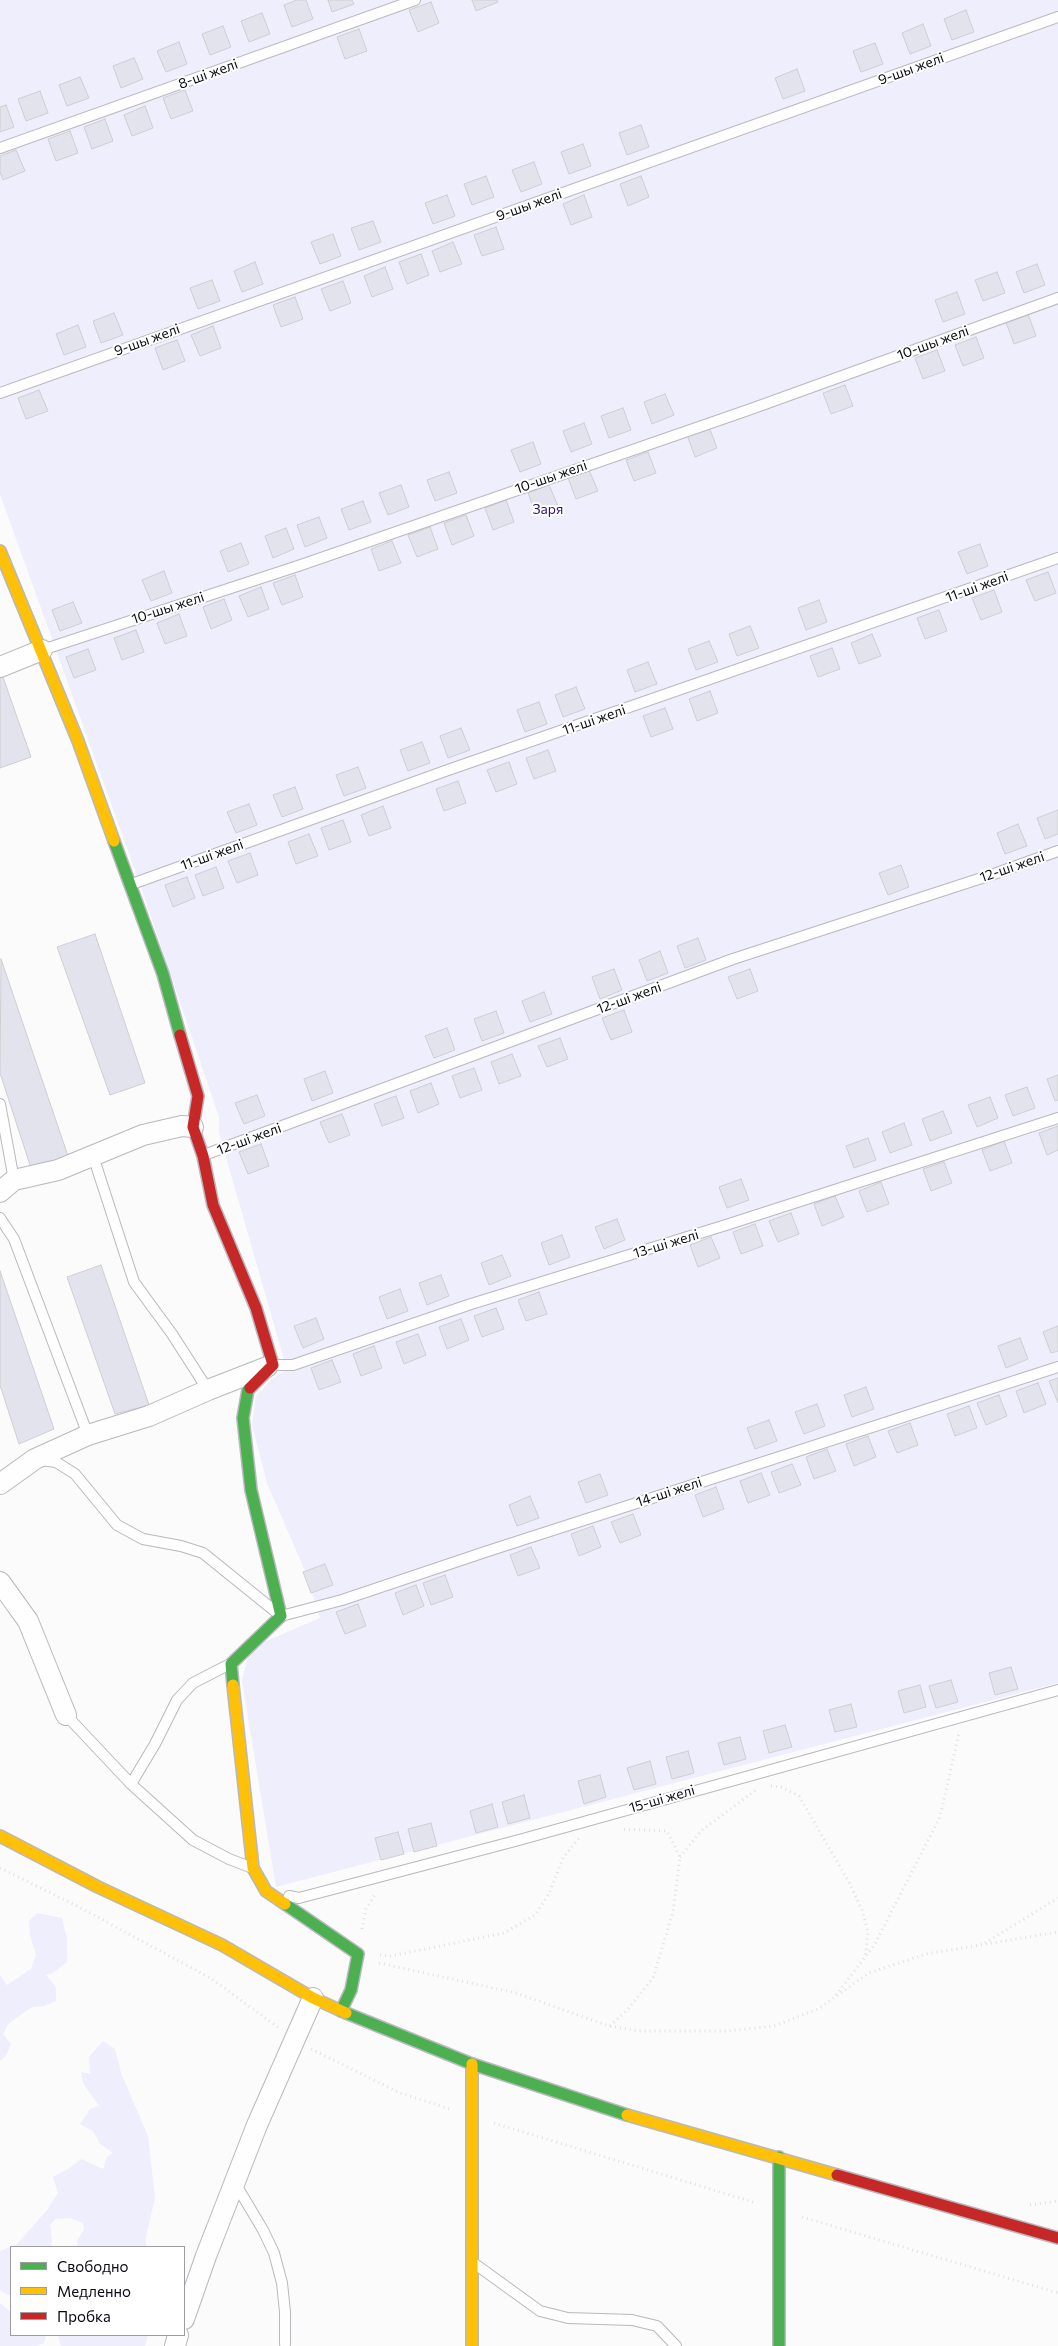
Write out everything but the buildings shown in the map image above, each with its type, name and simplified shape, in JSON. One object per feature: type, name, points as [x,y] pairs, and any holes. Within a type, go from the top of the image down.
[{"type":"street","points":[[0,551],[42,650],[131,885],[162,974],[198,1096],[193,1127],[203,1156],[213,1205],[256,1308],[273,1365]]},
{"type":"street","points":[[0,667],[42,650]]},
{"type":"street","points":[[7,1186],[58,1170],[142,1135],[182,1126],[193,1127]]},
{"type":"street","points":[[0,1484],[35,1459],[88,1435],[149,1416],[208,1390],[273,1365]]},
{"type":"street","points":[[273,1365],[248,1390],[243,1418],[251,1490],[281,1616],[231,1664],[254,1868],[266,1891],[358,1954],[351,1990],[340,2011]]},
{"type":"street","points":[[0,1582],[28,1621],[66,1715]]},
{"type":"street","points":[[0,1836],[98,1887],[222,1945],[313,1998],[340,2011],[472,2064],[600,2107],[1058,2238]]},
{"type":"street","points":[[185,2316],[234,2182],[313,1998]]},
{"type":"street","points":[[472,2064],[472,2346]]},
{"type":"street","points":[[779,2157],[779,2346]]},
{"type":"lane","name":"8-ші желі","points":[[0,148],[415,0]]},
{"type":"lane","name":"9-шы желі","points":[[0,393],[1058,17]]},
{"type":"lane","name":"10-шы желі","points":[[42,650],[301,565],[751,409],[1058,298]]},
{"type":"lane","name":"11-ші желі","points":[[131,885],[448,770],[1058,558]]},
{"type":"lane","name":"12-ші желі","points":[[203,1156],[733,959],[994,874],[1058,851]]},
{"type":"lane","points":[[0,1104],[7,1186]]},
{"type":"lane","name":"13-ші желі","points":[[273,1365],[293,1365],[468,1305],[1058,1118]]},
{"type":"lane","points":[[93,1156],[134,1282],[172,1334],[208,1390]]},
{"type":"lane","points":[[0,1218],[14,1239],[88,1435]]},
{"type":"lane","name":"14-ші желі","points":[[281,1616],[342,1600],[1058,1367]]},
{"type":"lane","points":[[35,1459],[56,1462],[75,1474],[116,1525],[143,1539],[180,1546],[203,1553],[281,1616]]},
{"type":"lane","points":[[131,1784],[155,1744],[177,1700],[193,1683],[231,1664]]},
{"type":"lane","name":"15-ші желі","points":[[266,1891],[299,1898],[1058,1690]]},
{"type":"lane","points":[[66,1715],[131,1784],[193,1840],[229,1859],[254,1868]]},
{"type":"lane","points":[[234,2182],[263,2230],[274,2253],[282,2283],[285,2312],[285,2344]]},
{"type":"lane","points":[[472,2262],[540,2311],[568,2318],[632,2320],[657,2326],[676,2346]]},
{"type":"path","points":[[834,1998],[875,1944],[940,1817],[963,1715]]},
{"type":"path","points":[[609,2026],[628,2009],[653,1978],[673,1912],[680,1857],[702,1830],[764,1785],[781,1787],[799,1796],[850,1884],[862,1910],[868,1932],[865,1958]]},
{"type":"path","points":[[617,1830],[627,1828],[667,1831],[680,1857]]},
{"type":"path","points":[[358,1954],[391,1956],[504,1933],[535,1915],[549,1894],[563,1858],[580,1837]]},
{"type":"path","points":[[0,1868],[79,1907],[212,1979],[296,2041],[400,2093],[779,2210],[1058,2293]]},
{"type":"path","points":[[358,1954],[366,1909],[386,1875]]},
{"type":"path","points":[[983,1944],[1058,1898]]},
{"type":"path","points":[[358,1954],[384,1965],[516,1993],[609,2026],[636,2031],[727,2031],[774,2026],[818,2009],[870,1973],[926,1954],[1058,1932]]},
{"type":"path","points":[[1022,2206],[1058,2200]]},
{"type":"green space","name":"Заря","points":[[0,0],[1058,0],[1058,1683],[276,1887],[242,1681],[250,1648],[320,1618],[305,1571],[267,1483],[252,1425],[256,1396],[273,1378],[287,1370],[219,1133],[219,1117],[141,887],[0,494]]},
{"type":"green space","points":[[37,1913],[62,1918],[67,1939],[67,1962],[53,1973],[46,1975],[56,1987],[56,2001],[44,2006],[32,2007],[9,2023],[3,2034],[11,2044],[6,2056],[0,2061],[0,1975],[7,1985],[31,1969],[36,1955],[30,1936],[29,1921]]},
{"type":"green space","points":[[103,2041],[115,2049],[121,2073],[148,2136],[155,2198],[146,2236],[146,2246],[78,2246],[77,2241],[84,2229],[83,2223],[70,2218],[55,2219],[50,2225],[51,2246],[12,2246],[17,2244],[47,2210],[58,2193],[53,2177],[82,2159],[103,2169],[107,2157],[113,2153],[100,2144],[93,2131],[80,2124],[90,2109],[99,2106],[83,2083],[81,2072],[90,2074],[89,2057]]},
{"type":"green space","points":[[10,2247],[10,2295],[0,2290],[0,2251]]},
{"type":"green space","points":[[0,2303],[10,2311],[10,2336],[46,2336],[44,2343],[36,2346],[0,2346]]},
{"type":"green space","points":[[58,2336],[148,2336],[145,2346],[61,2346]]},
{"type":"traffic: fast","points":[[114,841],[163,974],[180,1035]]},
{"type":"traffic: fast","points":[[233,1685],[231,1664],[281,1616],[251,1490],[243,1418],[250,1388]]},
{"type":"traffic: fast","points":[[285,1904],[358,1954],[351,1990],[341,2011]]},
{"type":"traffic: fast","points":[[346,2013],[472,2064],[627,2115]]},
{"type":"traffic: fast","points":[[779,2157],[779,2346]]},
{"type":"traffic: slow","points":[[0,551],[78,741],[114,841]]},
{"type":"traffic: slow","points":[[233,1685],[253,1868],[266,1891],[285,1904]]},
{"type":"traffic: slow","points":[[0,1836],[98,1887],[222,1945],[313,1998],[346,2013]]},
{"type":"traffic: slow","points":[[472,2064],[472,2346]]},
{"type":"traffic: slow","points":[[627,2115],[837,2175]]},
{"type":"traffic: jam","points":[[180,1035],[198,1096],[193,1127],[203,1156],[213,1205],[256,1308],[273,1365],[250,1388]]},
{"type":"traffic: jam","points":[[837,2175],[1058,2238]]}]
